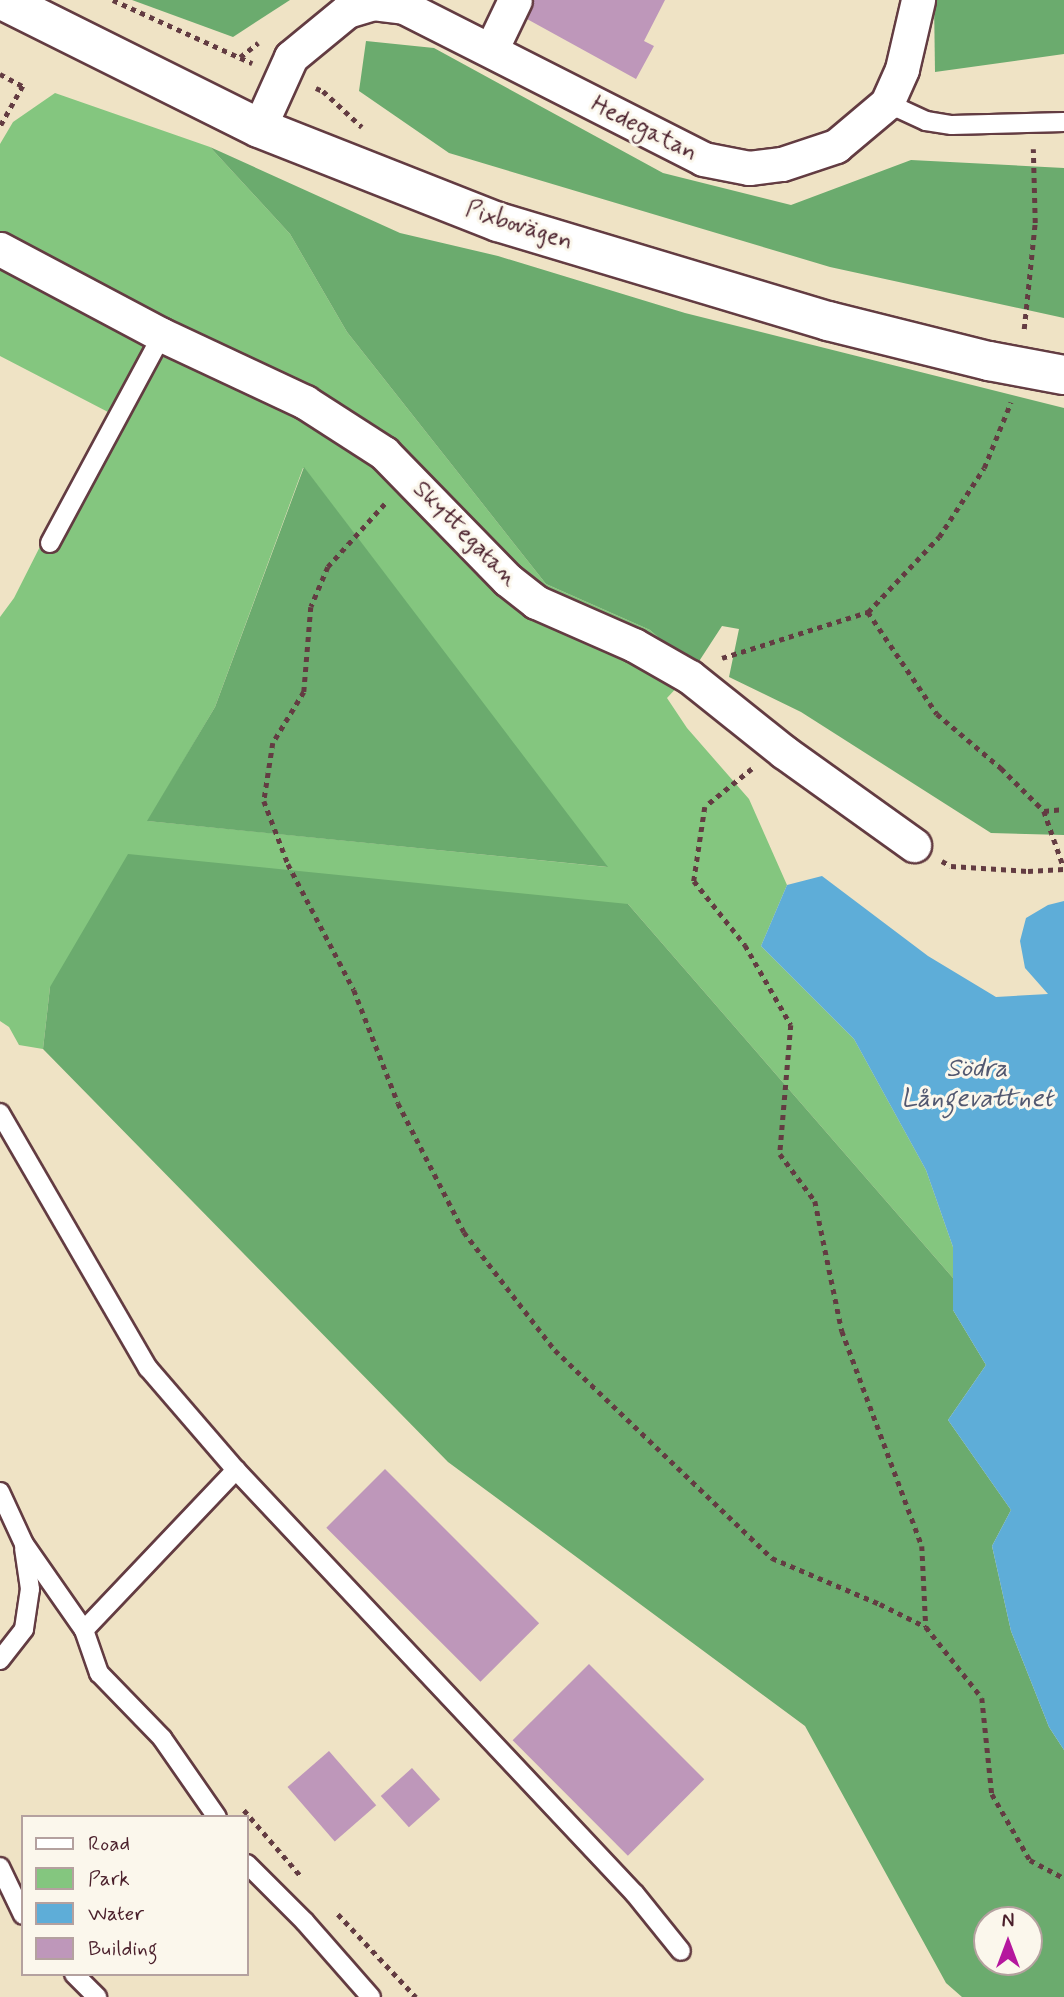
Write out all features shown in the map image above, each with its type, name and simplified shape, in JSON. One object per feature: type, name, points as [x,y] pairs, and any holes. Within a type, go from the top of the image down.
[{"type":"street","points":[[491,50],[515,0]]},
{"type":"street","name":"Hedegatan","points":[[259,128],[291,57],[347,11],[373,3],[404,6],[693,155],[749,168],[782,164],[836,146],[887,103],[902,69],[918,0]]},
{"type":"street","name":"Pixbovägen","points":[[4,11],[259,128],[498,222],[828,321],[989,361],[1064,374]]},
{"type":"street","name":"Skyttegatan","points":[[0,249],[162,335],[305,402],[384,453],[508,580],[536,602],[634,645],[690,677],[784,752],[915,845]]},
{"type":"lane","points":[[887,103],[926,121],[952,125],[1064,122]]},
{"type":"lane","points":[[50,543],[162,335]]},
{"type":"lane","points":[[0,1113],[148,1368],[236,1470],[635,1894],[681,1951]]},
{"type":"lane","points":[[84,1630],[236,1470]]},
{"type":"lane","points":[[0,1492],[24,1544],[84,1630],[99,1673],[162,1738],[216,1815]]},
{"type":"lane","points":[[0,1660],[24,1629],[30,1589],[24,1544]]},
{"type":"lane","points":[[248,1865],[305,1922],[372,1997]]},
{"type":"lane","points":[[0,1867],[21,1911]]},
{"type":"lane","points":[[77,1976],[97,1997]]},
{"type":"path","points":[[113,0],[323,91],[371,135]]},
{"type":"path","points":[[0,74],[23,86],[0,127]]},
{"type":"path","points":[[1023,333],[1035,223],[1032,121]]},
{"type":"path","points":[[707,690],[723,656],[868,612],[939,537],[984,468],[1012,401]]},
{"type":"path","points":[[411,482],[397,491],[328,566],[311,607],[304,692],[273,743],[264,801],[288,864],[354,990],[398,1103],[464,1232],[555,1350],[772,1558],[880,1604],[926,1627],[982,1698],[992,1794],[1030,1860],[1064,1878]]},
{"type":"path","points":[[868,612],[937,714],[1001,768],[1044,811],[1064,868],[1028,871],[951,866],[915,845]]},
{"type":"path","points":[[784,752],[744,772],[705,807],[694,881],[745,945],[791,1025],[780,1154],[815,1200],[842,1331],[922,1546],[926,1627]]},
{"type":"path","points":[[1044,811],[1064,809]]},
{"type":"path","points":[[241,1807],[302,1877]]},
{"type":"path","points":[[329,1906],[416,1997]]},
{"type":"green space","points":[[132,0],[290,0],[233,37]]},
{"type":"green space","points":[[934,0],[1064,0],[1064,54],[935,72]]},
{"type":"green space","points":[[366,41],[434,48],[663,173],[791,205],[911,160],[1064,168],[1064,318],[830,267],[449,153],[359,91]]},
{"type":"green space","points":[[55,93],[210,147],[290,234],[347,332],[546,584],[650,630],[694,669],[667,698],[687,728],[749,799],[787,885],[761,946],[854,1039],[926,1170],[953,1247],[953,1278],[628,904],[50,987],[43,1049],[19,1045],[9,1027],[0,1021],[0,617],[14,598],[108,412],[0,356],[0,144],[13,122]],"holes":[[[304,468],[607,867],[148,821],[215,707]]]},
{"type":"green space","points":[[210,147],[400,233],[498,256],[685,313],[1064,408],[1064,835],[991,833],[801,712],[729,677],[739,629],[722,626],[694,669],[650,630],[546,584],[347,332],[290,234]]},
{"type":"green space","points":[[304,467],[608,867],[147,821],[215,707]]},
{"type":"green space","points":[[128,854],[628,904],[953,1278],[953,1310],[986,1365],[948,1420],[1011,1510],[992,1546],[1011,1631],[1049,1727],[1064,1750],[1064,1997],[962,1997],[946,1983],[805,1726],[448,1462],[43,1049],[50,987]]},
{"type":"water","name":"Södra Långevattnet","points":[[822,876],[928,956],[996,997],[1048,994],[1025,968],[1020,941],[1026,918],[1048,905],[1064,901],[1064,1750],[1049,1727],[1011,1631],[992,1546],[1011,1510],[948,1420],[986,1365],[953,1310],[953,1247],[926,1170],[854,1039],[761,946],[787,885]]},
{"type":"building","points":[[534,0],[665,0],[644,41],[654,46],[636,79],[527,19]]},
{"type":"building","points":[[385,1469],[539,1623],[480,1682],[326,1528]]},
{"type":"building","points":[[589,1664],[704,1779],[628,1856],[513,1740]]},
{"type":"building","points":[[329,1751],[376,1805],[335,1841],[287,1787]]},
{"type":"building","points":[[412,1768],[440,1799],[409,1827],[381,1796]]}]
